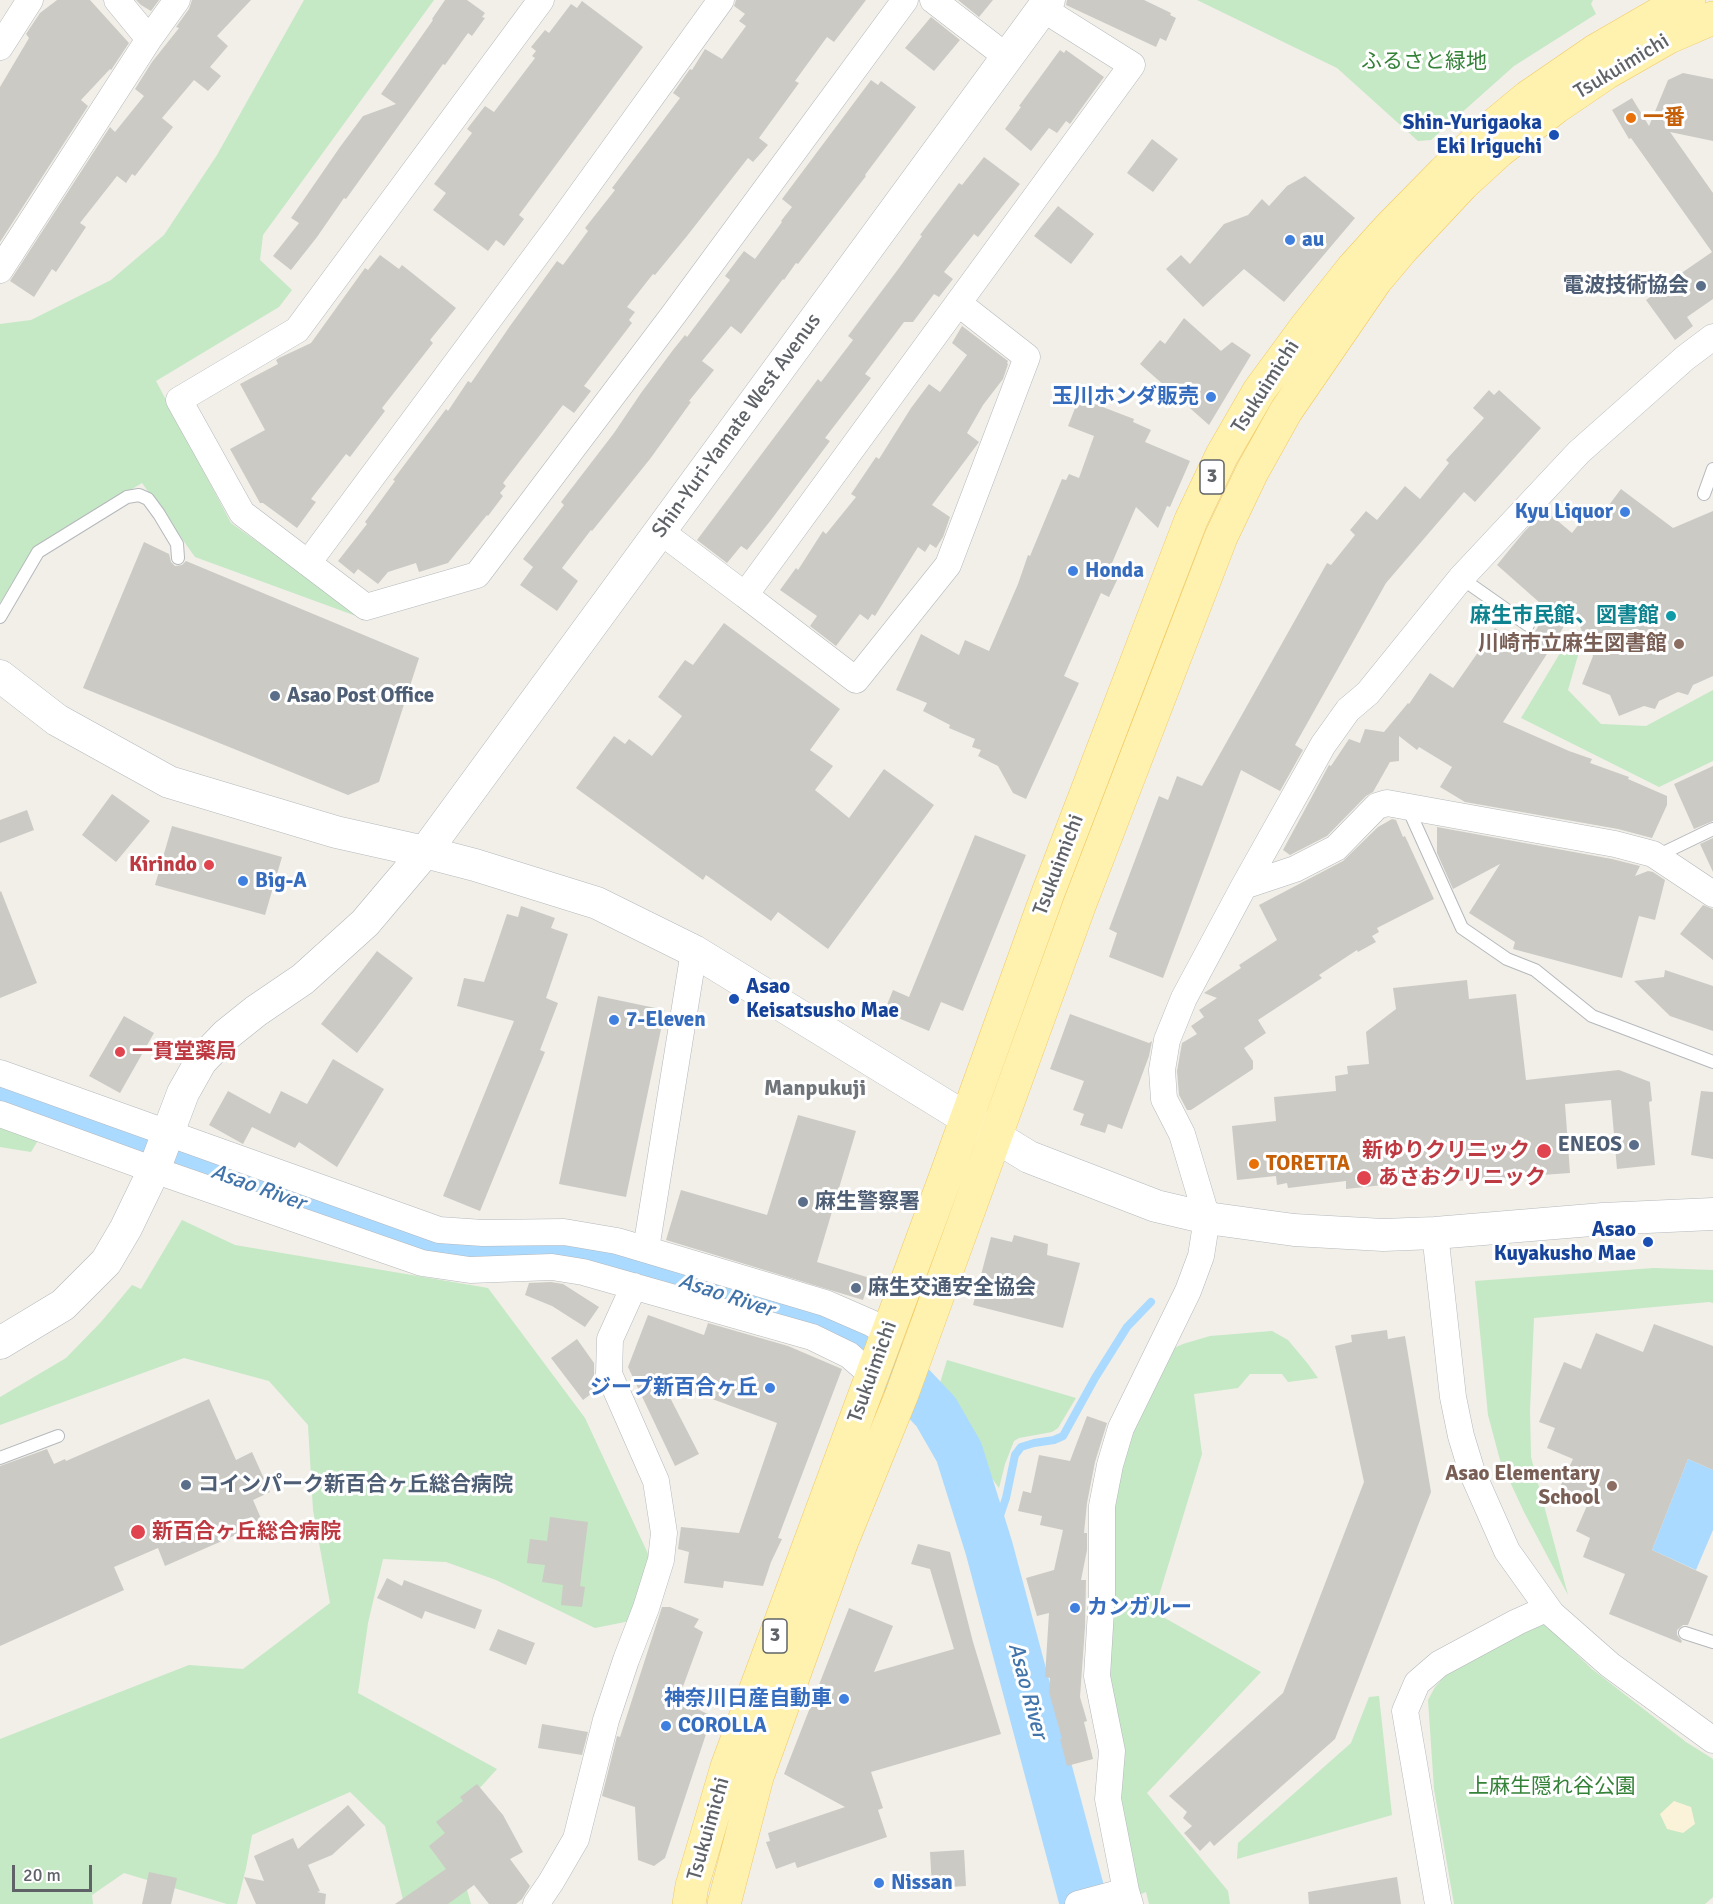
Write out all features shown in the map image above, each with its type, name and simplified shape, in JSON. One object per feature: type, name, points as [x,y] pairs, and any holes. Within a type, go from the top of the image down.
[{"type":"main road","name":"Tsukuimichi","points":[[689,1904],[727,1767],[1048,893],[1191,520],[1222,455],[1259,391],[1352,268],[1487,131],[1528,97],[1595,51],[1659,14],[1689,0]]},
{"type":"main road","name":"Tsukuimichi","points":[[724,1904],[757,1777],[842,1541],[908,1379],[1083,895],[1221,537],[1252,472],[1286,411],[1376,280],[1463,184],[1556,107],[1606,73],[1669,37],[1713,18]]},
{"type":"street","points":[[0,47],[30,0]]},
{"type":"street","points":[[117,0],[149,39]]},
{"type":"street","points":[[0,270],[149,39],[177,0]]},
{"type":"street","points":[[541,0],[297,330],[179,400],[242,513],[366,607],[477,575],[681,304],[905,0]]},
{"type":"street","points":[[308,563],[558,226],[721,0]]},
{"type":"street","points":[[933,0],[1007,57]]},
{"type":"street","points":[[745,595],[1132,64],[1046,5]]},
{"type":"street","name":"Shin-Yuri-Yamate West Avenus","points":[[0,1343],[63,1305],[106,1262],[126,1228],[161,1150],[183,1093],[201,1061],[226,1035],[303,979],[365,923],[425,852],[1046,5]]},
{"type":"street","points":[[660,531],[856,680],[948,565],[1027,357],[958,303]]},
{"type":"street","points":[[1088,1901],[1128,1898],[1108,1799],[1112,1750],[1097,1676],[1102,1594],[1102,1506],[1110,1465],[1121,1428],[1188,1291],[1201,1256],[1207,1218],[1182,1134],[1164,1100],[1162,1070],[1167,1040],[1184,998],[1244,885],[1323,745],[1348,710],[1368,693],[1461,578],[1579,452],[1685,358],[1713,337]]},
{"type":"street","points":[[0,676],[57,720],[169,782],[336,832],[425,852],[597,903],[694,951],[1029,1157],[1156,1206],[1207,1218],[1294,1230],[1383,1235],[1603,1219],[1713,1214]]},
{"type":"street","points":[[1244,885],[1295,868],[1336,848],[1377,806],[1387,803],[1615,844],[1657,856],[1713,894]]},
{"type":"street","points":[[646,1250],[694,951]]},
{"type":"street","points":[[0,1073],[161,1150],[422,1263],[470,1270],[552,1267],[583,1272],[634,1286],[668,1277],[825,1303],[871,1323],[879,1356],[849,1355],[812,1337],[668,1277],[646,1250],[617,1241],[564,1232],[483,1233],[439,1230],[161,1150],[0,1114]]},
{"type":"street","points":[[1435,1233],[1453,1397],[1461,1436],[1472,1472],[1507,1551],[1546,1609],[1610,1665],[1713,1740]]},
{"type":"street","points":[[536,1904],[576,1839],[606,1720],[661,1560],[664,1533],[656,1481],[609,1374],[610,1339],[634,1286]]},
{"type":"street","points":[[1438,1904],[1405,1710],[1418,1683],[1439,1664],[1546,1609]]},
{"type":"lane","points":[[1704,494],[1713,469]]},
{"type":"lane","points":[[0,617],[38,552],[128,497],[139,495],[148,499],[177,544],[178,558]]},
{"type":"lane","points":[[1461,578],[1528,625]]},
{"type":"lane","points":[[1407,805],[1462,928],[1507,958],[1535,970],[1592,1016],[1713,1062]]},
{"type":"lane","points":[[1657,856],[1713,829]]},
{"type":"lane","points":[[0,1458],[58,1436]]},
{"type":"lane","points":[[1685,1633],[1713,1642]]},
{"type":"green space","points":[[304,0],[434,0],[263,235],[260,260],[292,290],[279,307],[156,381],[231,523],[367,620],[195,557],[142,483],[33,549],[0,603],[0,324],[31,320],[111,280],[164,235],[217,155]]},
{"type":"green space","name":"ふるさと緑地","points":[[1197,0],[1593,0],[1591,4],[1596,14],[1514,66],[1431,140],[1418,141],[1337,68]]},
{"type":"green space","points":[[1574,630],[1581,645],[1568,690],[1601,724],[1646,726],[1713,690],[1713,761],[1659,787],[1521,718]]},
{"type":"green space","points":[[0,1123],[40,1137],[31,1152],[0,1147]]},
{"type":"green space","points":[[182,1220],[235,1245],[488,1288],[585,1418],[650,1558],[630,1621],[595,1628],[496,1580],[446,1562],[383,1559],[368,1623],[358,1693],[497,1769],[448,1823],[471,1904],[404,1904],[385,1826],[350,1792],[252,1835],[237,1904],[227,1904],[124,1873],[92,1895],[93,1904],[0,1904],[0,1739],[189,1665],[243,1669],[330,1603],[313,1510],[308,1425],[269,1381],[184,1358],[0,1425],[0,1397],[66,1358],[101,1322],[132,1285],[141,1289]]},
{"type":"green space","points":[[1654,1268],[1713,1270],[1713,1303],[1534,1318],[1530,1410],[1531,1457],[1568,1595],[1524,1512],[1500,1460],[1488,1415],[1475,1281]]},
{"type":"green space","points":[[1272,1331],[1288,1340],[1318,1378],[1288,1382],[1282,1374],[1250,1374],[1238,1388],[1194,1394],[1202,1454],[1154,1612],[1261,1672],[1147,1793],[1228,1891],[1230,1904],[1149,1904],[1146,1892],[1139,1895],[1120,1799],[1108,1696],[1115,1473],[1165,1352],[1210,1336]]},
{"type":"green space","points":[[947,1360],[1076,1398],[1058,1428],[1052,1432],[1014,1441],[999,1488],[988,1473],[969,1427],[940,1383]]},
{"type":"green space","name":"上麻生隠れ谷公園","points":[[1531,1624],[1545,1624],[1592,1669],[1686,1742],[1713,1759],[1713,1897],[1705,1904],[1454,1904],[1434,1789],[1428,1700],[1435,1687],[1446,1675]]},
{"type":"green space","points":[[1379,1696],[1392,1815],[1237,1859],[1238,1843],[1351,1743],[1369,1697]]},
{"type":"sand","points":[[1674,1801],[1691,1807],[1695,1824],[1683,1833],[1667,1829],[1660,1814]]},
{"type":"water","points":[[1688,1459],[1713,1470],[1713,1530],[1696,1570],[1652,1550]]},
{"type":"building","points":[[57,0],[90,0],[129,43],[111,70],[81,100],[88,106],[0,242],[0,87],[29,38],[26,34],[40,13]]},
{"type":"building","points":[[136,0],[159,0],[151,11]]},
{"type":"building","points":[[192,0],[251,0],[217,36],[228,46],[210,67],[221,76],[208,91],[194,80],[162,118],[173,127],[135,176],[132,174],[126,183],[117,176],[80,223],[86,227],[56,272],[52,269],[34,297],[10,281],[110,127],[115,132],[144,96],[135,89],[152,62],[179,28],[176,27],[189,9]]},
{"type":"building","points":[[445,0],[467,0],[485,13],[482,17],[485,18],[472,36],[468,33],[445,65],[443,64],[346,199],[344,198],[291,270],[273,256],[299,223],[291,218],[363,116],[396,104],[381,94]]},
{"type":"building","points":[[736,0],[866,0],[834,42],[827,37],[795,81],[799,83],[759,138],[768,145],[753,162],[748,158],[687,236],[627,307],[635,312],[629,320],[632,323],[584,386],[591,391],[574,413],[563,405],[503,483],[506,486],[500,493],[503,496],[448,563],[419,572],[416,563],[388,572],[378,584],[358,569],[354,574],[338,561],[367,524],[365,522],[395,481],[393,480],[446,409],[448,411],[468,381],[471,383],[557,261],[563,265],[588,231],[585,228],[615,190],[612,188],[680,98],[673,93],[690,69],[692,70],[705,49],[722,59],[746,26],[739,21],[745,14],[734,6]]},
{"type":"building","points":[[958,0],[993,0],[979,17]]},
{"type":"building","points":[[1067,0],[1144,0],[1171,13],[1170,15],[1176,18],[1166,41],[1160,38],[1156,47],[1066,5]]},
{"type":"building","points":[[582,1],[643,47],[519,215],[524,219],[504,246],[496,240],[488,251],[433,210],[446,193],[434,184],[472,133],[467,129],[485,106],[494,112],[535,58],[532,56],[536,51],[531,47],[545,30],[549,33],[571,4],[577,8]]},
{"type":"building","points":[[931,17],[960,40],[934,71],[905,48]]},
{"type":"building","points":[[1060,50],[1064,53],[1066,50],[1104,77],[1070,124],[1066,121],[1057,133],[1049,128],[1031,151],[1005,129]]},
{"type":"building","points":[[1683,73],[1713,79],[1713,141],[1670,132],[1713,193],[1713,299],[1687,317],[1693,326],[1675,340],[1646,300],[1712,252],[1631,138],[1629,139],[1612,110],[1632,98],[1649,126],[1668,80]]},
{"type":"building","points":[[871,80],[878,85],[881,81],[916,107],[866,176],[741,334],[731,326],[702,361],[714,370],[689,401],[691,402],[650,459],[562,568],[578,581],[557,611],[520,585],[533,567],[523,559],[564,505],[561,502],[614,433],[641,393],[730,280],[725,276],[744,251],[755,259],[782,222],[792,207],[782,199]]},
{"type":"building","points":[[1152,139],[1178,159],[1153,192],[1127,173]]},
{"type":"building","points":[[984,157],[1020,184],[978,237],[974,234],[944,272],[953,279],[939,297],[934,294],[913,322],[904,322],[865,374],[871,378],[825,438],[830,441],[771,520],[747,550],[741,546],[727,563],[697,540],[818,379],[821,382],[853,340],[848,336],[922,236],[920,235],[959,183],[962,185]]},
{"type":"building","points":[[1305,176],[1355,218],[1284,302],[1244,269],[1203,307],[1166,269],[1181,255],[1190,264],[1224,224],[1248,215],[1262,199],[1269,206],[1287,186]]},
{"type":"building","points":[[1058,206],[1094,234],[1071,264],[1034,236]]},
{"type":"building","points":[[380,255],[399,269],[402,265],[456,308],[430,340],[433,343],[382,408],[385,411],[350,457],[346,454],[311,499],[316,502],[297,528],[260,503],[230,449],[265,430],[240,384],[278,364],[276,360],[279,358],[311,343],[365,268],[368,270]]},
{"type":"building","points":[[1184,318],[1221,351],[1232,342],[1251,355],[1209,425],[1140,364],[1160,340],[1165,344]]},
{"type":"building","points":[[962,326],[1008,361],[1008,364],[1003,379],[983,405],[967,433],[979,442],[932,505],[950,517],[943,537],[936,548],[930,544],[925,552],[918,547],[875,616],[872,614],[868,620],[860,614],[836,646],[810,626],[817,616],[780,590],[796,568],[798,570],[823,531],[826,534],[856,497],[851,494],[876,457],[879,459],[929,384],[940,392],[967,355],[952,343]]},
{"type":"building","points":[[1489,390],[1494,395],[1499,390],[1541,428],[1475,502],[1464,492],[1386,583],[1295,745],[1303,750],[1280,791],[1241,770],[1163,978],[1109,957],[1117,933],[1109,929],[1159,796],[1168,800],[1177,776],[1202,786],[1327,563],[1331,565],[1355,535],[1350,530],[1366,511],[1377,520],[1405,486],[1420,499],[1449,463],[1446,460],[1484,418],[1473,408]]},
{"type":"building","points":[[1079,398],[1134,419],[1133,422],[1151,430],[1145,442],[1190,461],[1158,528],[1136,507],[1112,563],[1118,578],[1109,597],[1101,593],[1064,676],[1079,683],[1026,799],[1013,793],[998,766],[978,756],[981,750],[972,747],[975,739],[949,728],[950,725],[923,711],[927,703],[896,690],[921,634],[959,655],[965,640],[989,651],[1062,479],[1066,480],[1069,474],[1079,478],[1094,436],[1068,426]]},
{"type":"building","points":[[1621,489],[1673,528],[1713,511],[1713,676],[1693,685],[1688,695],[1678,692],[1659,701],[1655,709],[1644,706],[1619,716],[1610,695],[1582,684],[1593,656],[1573,611],[1503,722],[1592,759],[1590,763],[1629,777],[1628,779],[1667,796],[1667,805],[1652,838],[1618,829],[1465,802],[1440,787],[1452,767],[1419,747],[1417,750],[1399,736],[1399,761],[1390,762],[1373,792],[1366,796],[1327,836],[1290,855],[1283,850],[1329,765],[1331,766],[1349,739],[1360,743],[1365,729],[1384,732],[1409,704],[1430,673],[1453,688],[1495,628],[1525,648],[1548,610],[1497,565],[1524,532],[1545,510],[1572,533],[1587,514],[1597,521]]},
{"type":"building","points":[[144,542],[169,554],[175,566],[182,565],[186,561],[419,658],[379,782],[348,795],[83,688]]},
{"type":"building","points":[[724,623],[840,709],[810,750],[833,766],[815,790],[849,818],[884,769],[934,805],[828,949],[778,912],[771,921],[706,875],[703,880],[576,788],[614,736],[625,744],[629,739],[652,756],[682,716],[658,697],[685,660],[693,665]]},
{"type":"building","points":[[1713,766],[1713,821],[1694,829],[1674,784]]},
{"type":"building","points":[[112,794],[150,821],[116,862],[82,835]]},
{"type":"building","points":[[27,810],[34,830],[0,843],[0,820]]},
{"type":"building","points":[[1392,819],[1396,820],[1403,837],[1405,836],[1434,899],[1377,928],[1379,932],[1372,936],[1376,942],[1358,952],[1357,950],[1319,975],[1322,978],[1258,1020],[1266,1033],[1244,1048],[1253,1061],[1253,1069],[1191,1110],[1187,1110],[1179,1095],[1177,1071],[1182,1043],[1197,1034],[1191,1026],[1204,1017],[1199,1010],[1217,998],[1204,993],[1241,968],[1239,965],[1277,940],[1259,905],[1343,861],[1378,827]]},
{"type":"building","points":[[172,826],[282,857],[265,915],[155,885]]},
{"type":"building","points":[[1437,827],[1612,859],[1640,866],[1635,876],[1648,871],[1665,880],[1655,920],[1639,916],[1622,978],[1513,949],[1515,942],[1469,913],[1500,864],[1453,889],[1437,853]]},
{"type":"building","points":[[975,835],[1026,855],[963,1011],[941,1002],[929,1031],[884,1012],[893,990],[909,997]]},
{"type":"building","points":[[1713,838],[1713,872],[1700,844]]},
{"type":"building","points":[[0,892],[37,983],[0,998]]},
{"type":"building","points":[[1703,905],[1713,909],[1713,960],[1680,934]]},
{"type":"building","points":[[521,906],[555,918],[551,928],[568,934],[546,998],[558,1003],[540,1050],[545,1052],[480,1211],[443,1196],[514,1021],[457,1006],[464,978],[484,982],[507,914],[518,917]]},
{"type":"building","points":[[377,951],[413,978],[357,1053],[321,1024]]},
{"type":"building","points":[[1665,970],[1713,986],[1713,1031],[1670,1016],[1634,981],[1664,977]]},
{"type":"building","points":[[1467,980],[1469,999],[1516,994],[1526,1080],[1619,1070],[1650,1082],[1652,1101],[1649,1102],[1655,1165],[1617,1169],[1611,1100],[1565,1104],[1570,1173],[1430,1183],[1429,1180],[1346,1189],[1346,1181],[1288,1188],[1287,1183],[1277,1185],[1276,1176],[1237,1180],[1232,1126],[1276,1121],[1274,1097],[1336,1091],[1335,1076],[1348,1074],[1347,1066],[1369,1064],[1366,1032],[1396,1009],[1393,988]]},
{"type":"building","points":[[598,996],[665,1010],[626,1197],[559,1184]]},
{"type":"building","points":[[1070,1014],[1149,1043],[1152,1041],[1149,1056],[1122,1129],[1108,1124],[1105,1133],[1080,1125],[1084,1114],[1073,1110],[1084,1081],[1050,1069]]},
{"type":"building","points":[[124,1016],[154,1033],[120,1093],[89,1076]]},
{"type":"building","points":[[333,1059],[384,1089],[337,1167],[299,1142],[295,1148],[252,1127],[243,1144],[209,1125],[228,1091],[270,1114],[281,1091],[307,1104]]},
{"type":"building","points":[[1701,1091],[1713,1092],[1713,1159],[1691,1155]]},
{"type":"building","name":"麻生警察署","points":[[798,1115],[856,1131],[817,1262],[870,1278],[863,1300],[666,1240],[681,1190],[767,1215]]},
{"type":"building","points":[[1014,1235],[1048,1244],[1047,1255],[1080,1263],[1063,1328],[973,1305],[991,1237],[1012,1242]]},
{"type":"building","points":[[529,1283],[563,1284],[599,1307],[585,1327],[552,1306],[525,1295]]},
{"type":"building","points":[[648,1315],[704,1335],[708,1323],[788,1346],[842,1369],[778,1538],[782,1539],[763,1586],[724,1581],[723,1588],[684,1583],[689,1552],[678,1549],[681,1527],[739,1533],[777,1423],[661,1380],[699,1454],[675,1466],[628,1367]]},
{"type":"building","points":[[1654,1324],[1713,1346],[1713,1470],[1688,1459],[1652,1550],[1708,1576],[1688,1625],[1683,1625],[1677,1630],[1681,1643],[1609,1614],[1625,1574],[1583,1557],[1590,1538],[1576,1531],[1589,1501],[1559,1489],[1573,1459],[1547,1448],[1555,1428],[1539,1422],[1564,1362],[1581,1369],[1596,1333],[1643,1352]]},
{"type":"building","points":[[1387,1330],[1388,1339],[1405,1336],[1431,1492],[1335,1739],[1214,1846],[1210,1841],[1200,1851],[1184,1833],[1192,1826],[1183,1818],[1187,1812],[1169,1796],[1283,1693],[1364,1482],[1335,1346],[1352,1342],[1351,1335]]},
{"type":"building","points":[[577,1339],[594,1363],[594,1374],[599,1388],[583,1400],[551,1358]]},
{"type":"building","points":[[209,1399],[236,1460],[252,1452],[270,1492],[253,1500],[263,1523],[165,1566],[158,1548],[114,1567],[124,1590],[0,1646],[0,1466],[47,1449],[54,1464],[65,1459],[66,1461]]},
{"type":"building","points":[[1087,1416],[1107,1423],[1095,1462],[1087,1503],[1084,1533],[1087,1533],[1087,1550],[1081,1580],[1086,1580],[1080,1697],[1087,1721],[1084,1722],[1093,1759],[1067,1766],[1049,1692],[1050,1678],[1045,1677],[1049,1613],[1037,1616],[1026,1578],[1054,1570],[1063,1530],[1040,1525],[1042,1516],[1018,1511],[1023,1491],[1031,1493],[1039,1455],[1070,1461]]},
{"type":"building","points":[[550,1517],[588,1522],[580,1586],[585,1587],[582,1607],[561,1605],[563,1585],[542,1582],[545,1565],[527,1563],[530,1539],[547,1541]]},
{"type":"building","points":[[918,1544],[950,1552],[973,1642],[1001,1734],[871,1772],[883,1808],[878,1810],[887,1837],[797,1868],[795,1862],[776,1869],[766,1842],[770,1841],[768,1833],[845,1807],[784,1774],[849,1608],[893,1626],[874,1672],[954,1649],[930,1569],[911,1564]]},
{"type":"building","points":[[387,1578],[402,1586],[404,1580],[482,1610],[475,1629],[425,1611],[422,1619],[377,1598]]},
{"type":"building","points":[[662,1607],[670,1607],[699,1619],[694,1627],[703,1632],[678,1700],[712,1716],[665,1858],[654,1866],[638,1860],[635,1807],[602,1796],[617,1736],[620,1737]]},
{"type":"building","points":[[498,1629],[535,1643],[526,1665],[489,1650]]},
{"type":"building","points":[[542,1724],[588,1732],[582,1755],[538,1748]]},
{"type":"building","points":[[477,1784],[503,1815],[523,1852],[510,1859],[530,1886],[522,1899],[516,1904],[489,1904],[474,1885],[448,1904],[395,1904],[446,1869],[429,1846],[445,1833],[436,1822],[463,1801],[460,1797]]},
{"type":"building","points":[[348,1805],[365,1825],[332,1855],[308,1865],[320,1891],[317,1892],[326,1894],[325,1904],[256,1904],[244,1877],[264,1881],[254,1856],[293,1838],[298,1849]]},
{"type":"building","points":[[964,1850],[966,1886],[932,1888],[930,1852]]},
{"type":"building","points":[[149,1872],[177,1878],[171,1904],[142,1904]]},
{"type":"building","points":[[1397,1877],[1401,1904],[1309,1904],[1308,1892]]},
{"type":"waterway","name":"Asao River","points":[[0,1094],[419,1246],[481,1257],[516,1257],[557,1250],[604,1256],[844,1335],[889,1362],[936,1412],[959,1452],[989,1548],[1084,1904]]},
{"type":"waterway","points":[[989,1548],[1006,1498],[1015,1455],[1021,1447],[1063,1436],[1127,1327],[1151,1302]]},
{"type":"place","name":"一番","points":[[1631,118]]},
{"type":"place","name":"Shin-Yurigaoka Eki Iriguchi","points":[[1554,135]]},
{"type":"place","name":"au","points":[[1290,240]]},
{"type":"place","name":"電波技術協会","points":[[1701,286]]},
{"type":"place","name":"玉川ホンダ販売","points":[[1211,397]]},
{"type":"place","name":"Kyu Liquor","points":[[1625,512]]},
{"type":"place","name":"Honda","points":[[1073,571]]},
{"type":"place","name":"麻生市民館、図書館","points":[[1671,616]]},
{"type":"place","name":"川崎市立麻生図書館","points":[[1679,644]]},
{"type":"place","name":"Asao Post Office","points":[[275,696]]},
{"type":"place","name":"Kirindo","points":[[209,865]]},
{"type":"place","name":"Big-A","points":[[243,881]]},
{"type":"place","name":"Asao Keisatsusho Mae","points":[[734,999]]},
{"type":"place","name":"7-Eleven","points":[[614,1020]]},
{"type":"place","name":"一貫堂薬局","points":[[120,1052]]},
{"type":"place","name":"ENEOS","points":[[1634,1145]]},
{"type":"place","name":"新ゆりクリニック","points":[[1544,1151]]},
{"type":"place","name":"TORETTA","points":[[1254,1164]]},
{"type":"place","name":"あさおクリニック","points":[[1364,1178]]},
{"type":"place","name":"麻生警察署","points":[[803,1202]]},
{"type":"place","name":"Asao Kuyakusho Mae","points":[[1648,1242]]},
{"type":"place","name":"麻生交通安全協会","points":[[856,1288]]},
{"type":"place","name":"ジープ新百合ヶ丘","points":[[770,1388]]},
{"type":"place","name":"コインパーク新百合ヶ丘総合病院","points":[[186,1485]]},
{"type":"place","name":"Asao Elementary School","points":[[1612,1486]]},
{"type":"place","name":"新百合ヶ丘総合病院","points":[[138,1532]]},
{"type":"place","name":"カンガルー","points":[[1075,1608]]},
{"type":"place","name":"神奈川日産自動車","points":[[844,1699]]},
{"type":"place","name":"COROLLA","points":[[666,1726]]},
{"type":"place","name":"Nissan","points":[[879,1883]]},
{"type":"district","name":"Manpukuji","points":[[815,1089]]}]
